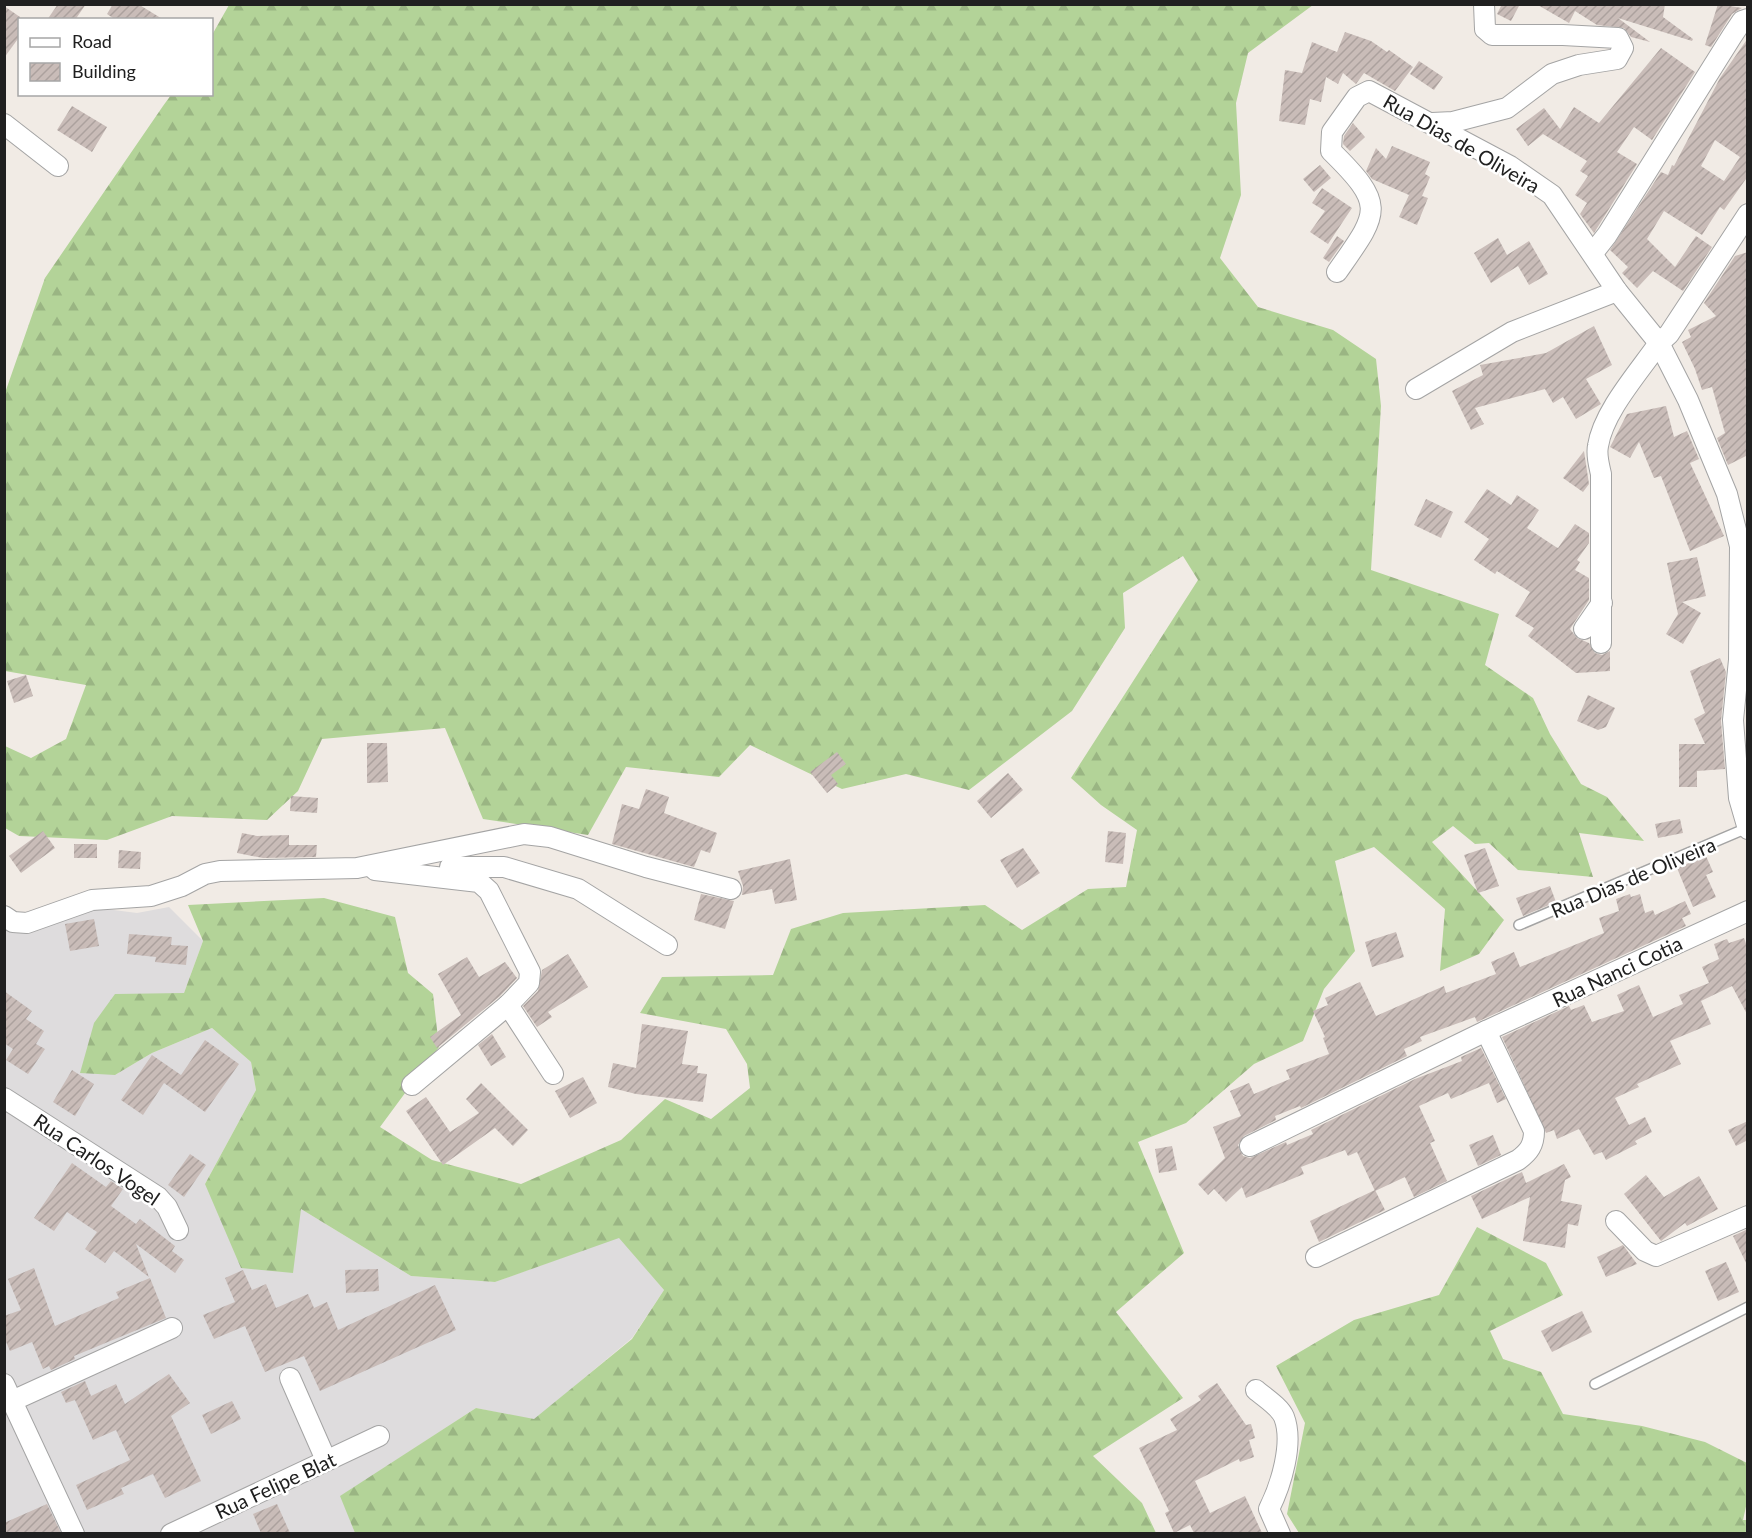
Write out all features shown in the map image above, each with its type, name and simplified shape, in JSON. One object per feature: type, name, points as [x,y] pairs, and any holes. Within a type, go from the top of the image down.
[{"type":"street","points":[[1432,123],[1453,122],[1507,108],[1552,74],[1579,65],[1617,59],[1623,48],[1618,39],[1563,34],[1492,35],[1485,29],[1484,4]]},
{"type":"street","points":[[1593,253],[1608,235],[1732,36],[1742,21],[1748,19]]},
{"type":"street","name":"Rua Dias de Oliveira","points":[[1337,272],[1367,228],[1372,207],[1366,192],[1331,152],[1332,132],[1356,97],[1369,91],[1510,166],[1552,195],[1617,291],[1659,343],[1688,400],[1723,484],[1740,546],[1739,660],[1733,720],[1739,798],[1747,828]]},
{"type":"street","points":[[4,124],[58,166]]},
{"type":"street","points":[[1601,643],[1601,474],[1597,449],[1612,412],[1659,343],[1669,334],[1748,214]]},
{"type":"street","points":[[1416,389],[1512,332],[1617,291]]},
{"type":"street","points":[[1584,629],[1602,603]]},
{"type":"street","points":[[357,868],[509,835],[538,834],[646,867],[731,889]]},
{"type":"street","points":[[415,875],[457,866],[504,867],[578,889],[667,945]]},
{"type":"street","points":[[4,916],[14,922],[27,923],[92,900],[151,896],[182,886],[205,874],[220,871],[357,868],[474,880],[489,891],[530,972],[528,983],[508,1005],[412,1085]]},
{"type":"street","name":"Rua Nanci Cotia","points":[[1250,1146],[1486,1031],[1748,911]]},
{"type":"street","points":[[508,1005],[553,1074]]},
{"type":"street","points":[[1316,1257],[1518,1160],[1534,1143],[1534,1131],[1486,1031]]},
{"type":"street","name":"Rua Carlos Vogel","points":[[4,1098],[158,1197],[167,1206],[178,1230]]},
{"type":"street","points":[[1616,1221],[1645,1251],[1656,1256],[1748,1216]]},
{"type":"street","points":[[74,1533],[8,1393],[172,1328]]},
{"type":"street","points":[[290,1378],[326,1460]]},
{"type":"street","points":[[1257,1390],[1283,1414],[1288,1436],[1276,1494],[1269,1509],[1280,1533]]},
{"type":"street","name":"Rua Felipe Blat","points":[[171,1533],[379,1436]]},
{"type":"lane","name":"Rua Dias de Oliveira","points":[[1519,925],[1747,828]]},
{"type":"lane","points":[[1595,1384],[1748,1307]]},
{"type":"shaded area","points":[[169,907],[203,941],[184,993],[115,1075],[152,1053],[212,1028],[251,1062],[256,1090],[205,1184],[301,1209],[411,1276],[495,1282],[619,1237],[664,1290],[632,1338],[534,1420],[476,1408],[341,1496],[355,1533],[5,1533],[4,924],[98,908],[137,913]]},
{"type":"green space","points":[[229,5],[1313,5],[1248,53],[1236,103],[1241,195],[1220,258],[1258,307],[1333,330],[1376,359],[1381,406],[1371,570],[1499,614],[1485,665],[1533,698],[1550,734],[1581,784],[1607,797],[1644,841],[1579,833],[1593,877],[1518,870],[1489,843],[1475,844],[1453,826],[1432,842],[1504,920],[1479,954],[1440,971],[1445,909],[1374,847],[1335,861],[1355,951],[1324,989],[1303,1041],[1254,1064],[1186,1123],[1138,1142],[1184,1253],[1116,1312],[1183,1398],[1093,1456],[1142,1503],[1156,1533],[355,1533],[340,1496],[476,1408],[534,1419],[632,1339],[664,1290],[619,1238],[495,1282],[411,1276],[301,1209],[293,1273],[241,1268],[205,1184],[256,1090],[251,1062],[212,1028],[152,1053],[115,1075],[80,1073],[94,1023],[115,994],[184,993],[203,941],[188,905],[324,898],[395,917],[408,973],[433,994],[439,1047],[380,1127],[432,1160],[521,1184],[621,1140],[665,1099],[711,1119],[750,1088],[747,1064],[726,1029],[640,1013],[662,977],[773,975],[791,929],[843,913],[985,905],[1022,930],[1088,889],[1126,887],[1137,830],[1101,805],[1071,778],[1198,580],[1183,556],[1123,593],[1125,628],[1072,711],[969,790],[906,774],[842,789],[750,745],[719,777],[626,767],[588,835],[483,819],[445,728],[322,739],[298,791],[267,820],[172,816],[107,840],[19,836],[5,828],[5,746],[31,758],[66,739],[86,685],[5,671],[5,393],[45,278],[163,106],[170,96],[213,96],[213,33]]},
{"type":"green space","points":[[1477,1227],[1546,1263],[1563,1295],[1490,1331],[1503,1359],[1541,1372],[1563,1414],[1642,1426],[1705,1442],[1747,1463],[1747,1502],[1743,1520],[1747,1520],[1747,1533],[1299,1533],[1287,1514],[1305,1423],[1276,1366],[1354,1320],[1439,1295]]},
{"type":"building","points":[[58,4],[86,4],[76,18],[48,18]]},
{"type":"building","points":[[113,4],[138,4],[161,18],[113,18],[107,14]]},
{"type":"building","points":[[1502,4],[1520,4],[1511,21],[1497,14]]},
{"type":"building","points":[[1536,4],[1665,4],[1663,17],[1693,39],[1692,41],[1618,18],[1650,42],[1631,37],[1624,28],[1597,25],[1575,11],[1569,23]]},
{"type":"building","points":[[1718,4],[1742,8],[1732,14],[1711,47],[1705,45]]},
{"type":"building","points":[[4,6],[20,18],[18,18],[18,39],[4,58]]},
{"type":"building","points":[[1345,32],[1371,41],[1387,52],[1389,50],[1413,67],[1395,91],[1364,73],[1356,84],[1343,73],[1338,84],[1326,77],[1321,102],[1310,99],[1305,125],[1279,121],[1285,70],[1302,73],[1312,42],[1337,52]]},
{"type":"building","points":[[1748,38],[1748,176],[1724,210],[1720,207],[1702,235],[1664,211],[1647,239],[1675,267],[1696,236],[1712,247],[1683,291],[1653,271],[1637,288],[1622,273],[1628,267],[1610,250],[1661,172],[1668,175],[1672,165],[1674,166],[1720,78]],"holes":[[[1715,140],[1740,157],[1724,181],[1701,166]]]},
{"type":"building","points":[[1661,48],[1695,72],[1652,140],[1634,127],[1617,152],[1637,164],[1594,233],[1580,214],[1587,203],[1575,195],[1588,176],[1580,171],[1587,161],[1543,134],[1528,146],[1516,129],[1544,108],[1560,129],[1574,107],[1599,123]]},
{"type":"building","points":[[1419,61],[1443,77],[1434,90],[1410,74]]},
{"type":"building","points":[[72,106],[107,127],[92,152],[57,130]]},
{"type":"building","points":[[1353,123],[1365,137],[1350,151],[1343,144],[1344,136]]},
{"type":"building","points":[[1392,146],[1430,162],[1425,174],[1430,177],[1422,196],[1428,198],[1417,225],[1399,217],[1409,195],[1372,179],[1366,171],[1376,148],[1386,159]]},
{"type":"building","points":[[1320,165],[1331,178],[1314,192],[1303,179]]},
{"type":"building","points":[[1322,188],[1352,208],[1328,244],[1310,232],[1325,211],[1312,203]]},
{"type":"building","points":[[1337,236],[1344,241],[1329,262],[1323,258]]},
{"type":"building","points":[[1498,238],[1507,255],[1529,241],[1548,274],[1529,285],[1518,266],[1491,283],[1474,253]]},
{"type":"building","points":[[1748,252],[1748,455],[1728,465],[1717,438],[1725,433],[1712,387],[1702,390],[1682,342],[1691,337],[1688,330],[1716,316],[1704,303],[1735,256]]},
{"type":"building","points":[[1594,326],[1612,365],[1586,379],[1601,404],[1576,419],[1563,397],[1553,403],[1545,389],[1475,408],[1484,424],[1471,430],[1452,391],[1483,375],[1480,365],[1546,353]]},
{"type":"building","points":[[1666,406],[1674,437],[1687,431],[1699,459],[1690,463],[1724,536],[1690,551],[1661,476],[1654,478],[1639,442],[1630,458],[1610,447],[1627,414]]},
{"type":"building","points":[[1584,451],[1589,484],[1583,492],[1563,478]]},
{"type":"building","points":[[1487,489],[1511,505],[1517,495],[1539,510],[1527,528],[1558,548],[1575,524],[1589,533],[1589,543],[1577,560],[1580,562],[1575,570],[1589,578],[1589,600],[1570,629],[1577,638],[1589,643],[1595,653],[1602,655],[1610,651],[1610,671],[1576,673],[1528,636],[1534,628],[1515,616],[1530,592],[1497,571],[1495,574],[1474,560],[1489,539],[1464,522]]},
{"type":"building","points":[[1426,499],[1453,512],[1441,538],[1414,525]]},
{"type":"building","points":[[1697,557],[1706,596],[1682,602],[1701,613],[1683,644],[1666,634],[1678,614],[1667,563]]},
{"type":"building","points":[[1720,658],[1726,672],[1721,721],[1725,769],[1697,771],[1697,787],[1679,787],[1679,744],[1705,744],[1694,719],[1705,713],[1690,671]]},
{"type":"building","points":[[26,675],[33,696],[14,703],[7,681]]},
{"type":"building","points":[[1588,695],[1615,708],[1606,727],[1598,730],[1577,721]]},
{"type":"building","points":[[367,743],[387,743],[388,782],[367,783]]},
{"type":"building","points":[[837,752],[846,764],[831,775],[838,784],[827,793],[810,772]]},
{"type":"building","points":[[1008,773],[1023,790],[991,818],[977,801]]},
{"type":"building","points":[[646,789],[669,797],[664,813],[717,833],[710,853],[701,850],[694,867],[612,844],[622,804],[639,809]]},
{"type":"building","points":[[291,796],[318,798],[317,813],[290,811]]},
{"type":"building","points":[[1680,819],[1683,833],[1658,838],[1655,824]]},
{"type":"building","points":[[43,831],[55,848],[21,873],[9,856]]},
{"type":"building","points":[[1108,831],[1126,833],[1123,864],[1105,862]]},
{"type":"building","points":[[242,833],[257,836],[289,835],[289,845],[317,845],[316,857],[263,858],[237,853]]},
{"type":"building","points":[[74,844],[97,844],[97,858],[74,858]]},
{"type":"building","points":[[1023,848],[1040,873],[1017,888],[1000,860]]},
{"type":"building","points":[[1485,848],[1499,886],[1478,893],[1464,855]]},
{"type":"building","points":[[119,850],[141,852],[140,869],[118,868]]},
{"type":"building","points":[[1706,856],[1713,872],[1706,875],[1716,897],[1693,907],[1677,868]]},
{"type":"building","points":[[790,859],[797,900],[775,904],[772,889],[742,895],[743,886],[738,871]]},
{"type":"building","points":[[1550,886],[1556,902],[1523,916],[1516,898]]},
{"type":"building","points":[[701,894],[734,901],[725,929],[694,920]]},
{"type":"building","points":[[1630,894],[1631,897],[1640,894],[1645,913],[1653,910],[1655,915],[1685,901],[1691,914],[1682,918],[1686,926],[1477,1022],[1475,1017],[1420,1037],[1422,1041],[1404,1049],[1407,1056],[1301,1108],[1300,1106],[1275,1116],[1276,1120],[1244,1136],[1238,1145],[1243,1156],[1250,1158],[1286,1142],[1287,1145],[1313,1134],[1311,1130],[1415,1079],[1462,1061],[1461,1057],[1481,1048],[1506,1099],[1497,1103],[1489,1083],[1451,1099],[1448,1093],[1419,1106],[1435,1141],[1430,1143],[1447,1181],[1414,1197],[1405,1177],[1375,1191],[1357,1152],[1348,1156],[1345,1150],[1301,1167],[1304,1174],[1246,1198],[1242,1187],[1226,1202],[1214,1189],[1208,1195],[1198,1184],[1225,1158],[1213,1127],[1241,1116],[1230,1091],[1249,1083],[1254,1094],[1290,1079],[1286,1070],[1329,1054],[1323,1038],[1325,1037],[1313,1011],[1328,1005],[1325,998],[1360,982],[1376,1016],[1444,986],[1446,993],[1496,974],[1491,962],[1514,952],[1520,967],[1604,933],[1599,918],[1619,911],[1616,899]]},
{"type":"building","points":[[94,919],[99,946],[70,951],[65,924]]},
{"type":"building","points":[[1396,932],[1404,957],[1372,967],[1365,942]]},
{"type":"building","points":[[129,934],[172,937],[171,945],[188,946],[186,965],[155,962],[156,957],[127,954]]},
{"type":"building","points":[[1744,938],[1748,949],[1748,1016],[1732,986],[1701,1001],[1711,1024],[1670,1041],[1681,1064],[1637,1084],[1639,1087],[1615,1098],[1629,1125],[1645,1117],[1652,1132],[1635,1141],[1637,1144],[1606,1160],[1602,1152],[1594,1155],[1579,1129],[1557,1139],[1554,1130],[1546,1133],[1502,1037],[1569,1006],[1571,1010],[1584,1005],[1592,1022],[1624,1011],[1617,995],[1639,985],[1653,1017],[1683,1004],[1679,995],[1709,983],[1702,967],[1719,959],[1714,944],[1727,939],[1729,943]]},
{"type":"building","points":[[568,954],[588,987],[548,1012],[552,1017],[537,1027],[523,1006],[538,991],[542,970]]},
{"type":"building","points":[[467,957],[479,977],[505,962],[517,978],[500,996],[437,1048],[430,1037],[461,1015],[438,974]]},
{"type":"building","points":[[4,991],[32,1011],[26,1019],[44,1031],[36,1044],[45,1049],[28,1074],[6,1060],[13,1049],[4,1043]]},
{"type":"building","points":[[642,1024],[688,1031],[682,1064],[698,1066],[697,1073],[707,1074],[703,1102],[636,1094],[608,1087],[613,1063],[636,1068]]},
{"type":"building","points":[[492,1034],[506,1057],[491,1066],[478,1045]]},
{"type":"building","points":[[205,1040],[239,1064],[205,1112],[164,1083],[143,1115],[121,1100],[152,1055],[181,1075]]},
{"type":"building","points":[[72,1070],[94,1084],[75,1116],[53,1102]]},
{"type":"building","points":[[583,1077],[597,1103],[570,1118],[555,1091]]},
{"type":"building","points":[[481,1083],[528,1130],[513,1146],[495,1128],[443,1165],[406,1111],[426,1097],[450,1132],[479,1113],[466,1099]]},
{"type":"building","points":[[1748,1121],[1748,1140],[1736,1146],[1728,1130]]},
{"type":"building","points":[[1493,1135],[1501,1155],[1478,1166],[1469,1145]]},
{"type":"building","points":[[1172,1146],[1177,1170],[1159,1173],[1155,1149]]},
{"type":"building","points":[[190,1154],[206,1165],[184,1197],[168,1185]]},
{"type":"building","points":[[72,1163],[106,1187],[111,1181],[123,1189],[111,1206],[136,1224],[140,1219],[175,1246],[172,1251],[184,1260],[175,1273],[136,1244],[149,1277],[114,1251],[105,1263],[85,1249],[97,1232],[67,1212],[54,1231],[34,1218]]},
{"type":"building","points":[[1564,1164],[1571,1177],[1565,1180],[1561,1201],[1582,1205],[1578,1226],[1568,1224],[1565,1248],[1523,1241],[1530,1197],[1482,1219],[1471,1196],[1522,1172],[1526,1183]]},
{"type":"building","points":[[1646,1175],[1664,1197],[1699,1176],[1718,1209],[1687,1226],[1685,1223],[1661,1241],[1624,1194]]},
{"type":"building","points":[[1375,1190],[1385,1210],[1319,1242],[1310,1221]]},
{"type":"building","points":[[1748,1229],[1748,1267],[1733,1236]]},
{"type":"building","points":[[1623,1245],[1637,1264],[1606,1277],[1597,1257]]},
{"type":"building","points":[[1726,1262],[1739,1292],[1718,1301],[1705,1271]]},
{"type":"building","points":[[34,1268],[55,1326],[119,1298],[116,1292],[150,1278],[166,1318],[74,1356],[75,1359],[51,1370],[49,1366],[43,1369],[32,1342],[10,1351],[4,1337],[4,1316],[21,1310],[8,1279]]},
{"type":"building","points":[[378,1269],[379,1291],[346,1293],[345,1270]]},
{"type":"building","points":[[243,1270],[252,1290],[266,1284],[276,1308],[308,1294],[314,1308],[327,1302],[338,1330],[435,1285],[456,1330],[320,1391],[304,1356],[265,1372],[245,1326],[214,1339],[203,1315],[235,1302],[225,1278]]},
{"type":"building","points":[[1582,1311],[1592,1332],[1552,1352],[1541,1331]]},
{"type":"building","points":[[169,1374],[190,1403],[171,1416],[201,1481],[165,1498],[153,1474],[121,1488],[124,1494],[87,1510],[76,1485],[130,1460],[116,1430],[93,1440],[75,1400],[66,1403],[61,1392],[85,1381],[91,1396],[116,1384],[125,1404]]},
{"type":"building","points":[[1217,1383],[1246,1425],[1251,1424],[1255,1438],[1249,1440],[1254,1457],[1240,1462],[1239,1459],[1195,1481],[1210,1513],[1245,1496],[1262,1533],[1194,1533],[1190,1525],[1174,1533],[1165,1513],[1169,1511],[1139,1448],[1177,1430],[1170,1419],[1201,1400],[1198,1396]]},
{"type":"building","points":[[232,1401],[241,1419],[211,1434],[202,1415]]},
{"type":"building","points":[[47,1504],[61,1533],[4,1533],[4,1523]]},
{"type":"building","points":[[277,1504],[290,1533],[261,1533],[253,1514]]}]
